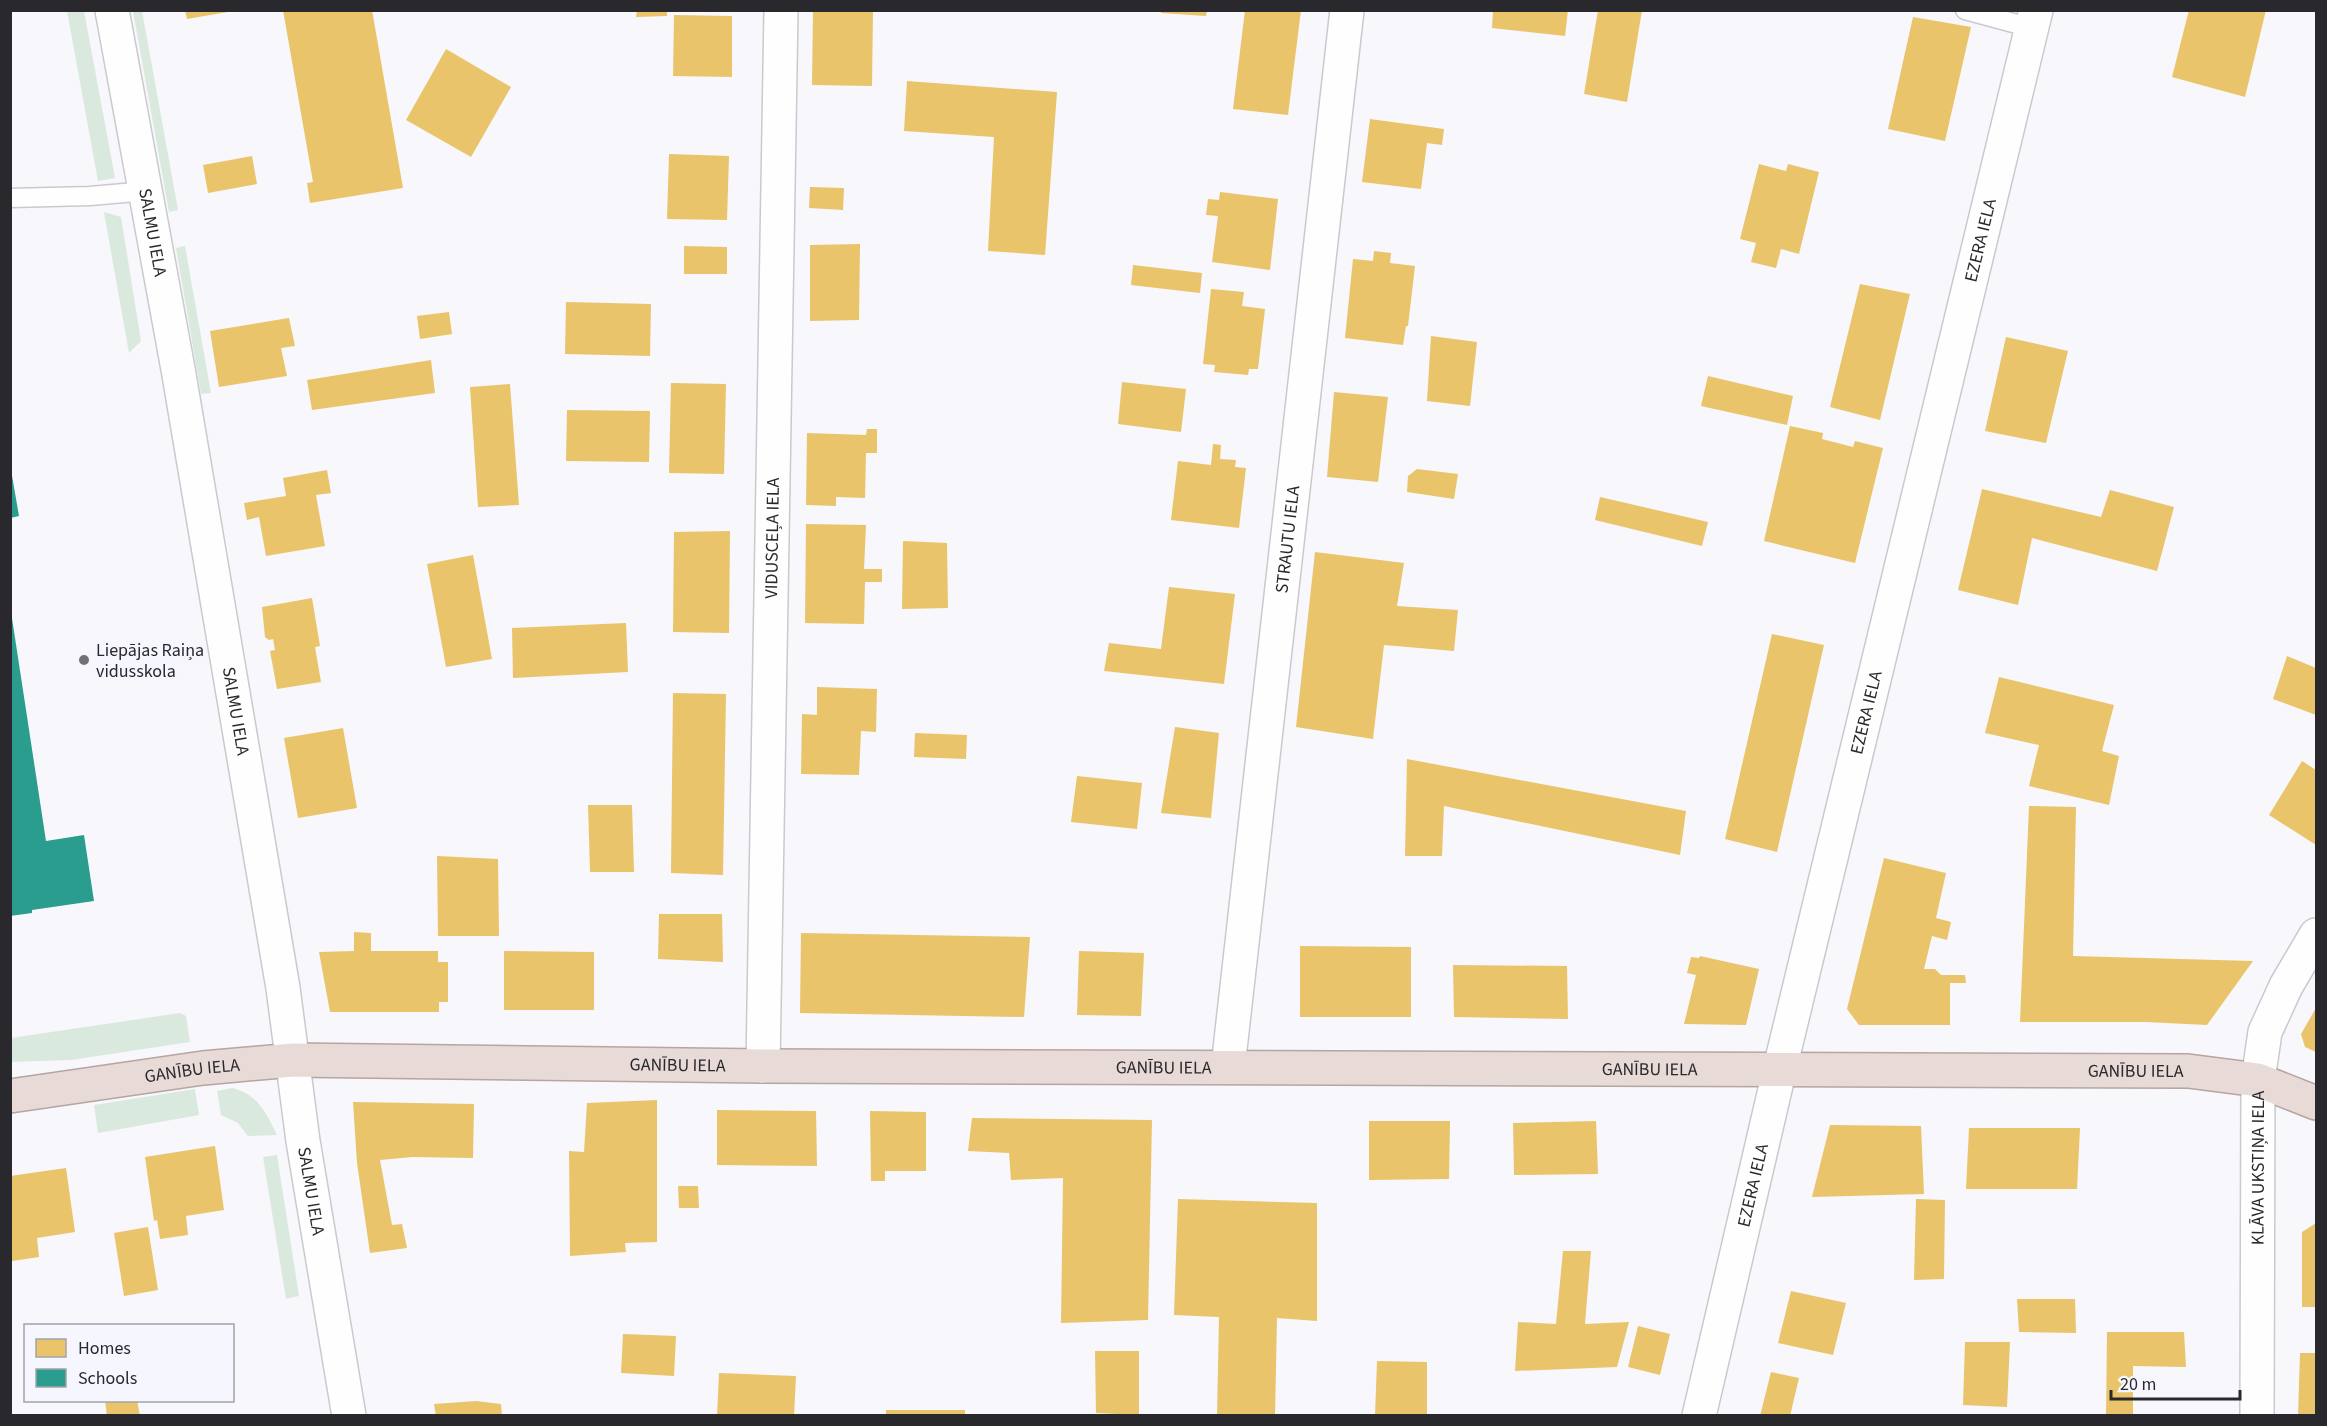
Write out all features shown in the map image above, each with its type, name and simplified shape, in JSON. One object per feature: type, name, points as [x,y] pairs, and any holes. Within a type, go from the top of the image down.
[{"type":"highway","name":"GANĪBU IELA","points":[[10,1096],[203,1068],[293,1060],[763,1065],[2187,1071],[2258,1080],[2316,1103]]},
{"type":"street","name":"SALMU IELA","points":[[112,10],[147,191],[283,988],[303,1141],[349,1416]]},
{"type":"street","name":"VIDUSCEĻA IELA","points":[[763,1065],[781,10]]},
{"type":"street","name":"STRAUTU IELA","points":[[1228,1067],[1347,10]]},
{"type":"street","name":"EZERA IELA","points":[[1699,1416],[1780,1068],[2034,19]]},
{"type":"street","name":"KLĀVA UKSTIŅA IELA","points":[[2257,1416],[2258,1080],[2265,1032],[2286,986],[2316,935]]},
{"type":"lane","points":[[1965,10],[2034,19]]},
{"type":"lane","points":[[10,198],[90,196],[147,191]]},
{"type":"green space","points":[[67,11],[84,11],[115,178],[98,181]]},
{"type":"green space","points":[[133,11],[142,11],[178,210],[169,212]]},
{"type":"green space","points":[[104,212],[121,217],[141,341],[129,353]]},
{"type":"green space","points":[[185,246],[211,393],[201,394],[176,248]]},
{"type":"green space","points":[[180,1013],[186,1016],[190,1042],[71,1060],[11,1062],[11,1038]]},
{"type":"green space","points":[[232,1088],[255,1100],[265,1112],[277,1135],[248,1136],[238,1123],[221,1115],[217,1091]]},
{"type":"green space","points":[[195,1089],[199,1115],[98,1133],[94,1105]]},
{"type":"green space","points":[[277,1155],[299,1296],[286,1299],[263,1157]]},
{"type":"building: Homes","points":[[185,10],[228,10],[228,12],[187,19]]},
{"type":"building: Homes","points":[[283,10],[372,10],[403,188],[310,203],[307,183],[313,182]]},
{"type":"building: Homes","points":[[637,10],[667,10],[667,16],[636,17]]},
{"type":"building: Homes","points":[[813,10],[873,10],[872,86],[812,85]]},
{"type":"building: Homes","points":[[1161,10],[1207,10],[1206,16],[1161,13]]},
{"type":"building: Homes","points":[[1245,10],[1301,10],[1288,115],[1233,109]]},
{"type":"building: Homes","points":[[1493,10],[1568,10],[1565,36],[1492,28]]},
{"type":"building: Homes","points":[[1598,10],[1642,10],[1627,102],[1584,94]]},
{"type":"building: Homes","points":[[2189,10],[2266,10],[2245,97],[2172,77]]},
{"type":"building: Homes","points":[[674,15],[732,16],[732,77],[673,76]]},
{"type":"building: Homes","points":[[1913,17],[1971,27],[1945,141],[1888,129]]},
{"type":"building: Homes","points":[[446,49],[511,87],[471,157],[406,120]]},
{"type":"building: Homes","points":[[907,81],[1057,92],[1045,255],[988,251],[994,137],[904,131]]},
{"type":"building: Homes","points":[[1370,119],[1444,129],[1442,145],[1427,143],[1421,189],[1362,182]]},
{"type":"building: Homes","points":[[669,154],[729,156],[727,220],[667,219]]},
{"type":"building: Homes","points":[[252,156],[257,184],[208,193],[203,165]]},
{"type":"building: Homes","points":[[1759,164],[1786,171],[1788,164],[1819,172],[1799,254],[1781,249],[1776,268],[1751,262],[1756,243],[1740,239]]},
{"type":"building: Homes","points":[[810,187],[844,188],[843,210],[809,208]]},
{"type":"building: Homes","points":[[1220,192],[1278,199],[1270,270],[1212,262],[1218,216],[1206,215],[1208,199],[1219,200]]},
{"type":"building: Homes","points":[[860,244],[859,320],[810,321],[810,245]]},
{"type":"building: Homes","points":[[684,246],[727,247],[727,274],[684,274]]},
{"type":"building: Homes","points":[[1374,251],[1391,253],[1390,263],[1415,266],[1408,326],[1406,326],[1403,345],[1345,338],[1353,259],[1373,261]]},
{"type":"building: Homes","points":[[1133,265],[1202,273],[1200,293],[1131,285]]},
{"type":"building: Homes","points":[[1860,284],[1910,294],[1880,420],[1830,407]]},
{"type":"building: Homes","points":[[1211,289],[1244,292],[1242,306],[1265,309],[1258,369],[1249,369],[1248,375],[1214,372],[1215,365],[1203,364]]},
{"type":"building: Homes","points":[[566,302],[651,304],[650,356],[565,354]]},
{"type":"building: Homes","points":[[449,312],[452,334],[420,339],[417,316]]},
{"type":"building: Homes","points":[[289,318],[295,346],[281,348],[287,376],[219,387],[210,331]]},
{"type":"building: Homes","points":[[1431,336],[1477,342],[1470,406],[1427,401]]},
{"type":"building: Homes","points":[[2006,337],[2068,351],[2046,443],[1985,431]]},
{"type":"building: Homes","points":[[431,360],[435,393],[312,410],[307,380]]},
{"type":"building: Homes","points":[[1708,376],[1793,396],[1787,425],[1701,406]]},
{"type":"building: Homes","points":[[1122,382],[1186,389],[1181,432],[1118,424]]},
{"type":"building: Homes","points":[[671,383],[726,384],[724,474],[669,473]]},
{"type":"building: Homes","points":[[510,384],[519,505],[478,507],[470,387]]},
{"type":"building: Homes","points":[[1334,392],[1388,397],[1378,482],[1327,477]]},
{"type":"building: Homes","points":[[567,410],[650,411],[649,462],[566,461]]},
{"type":"building: Homes","points":[[1790,426],[1823,433],[1822,439],[1853,447],[1855,441],[1883,448],[1855,563],[1764,541]]},
{"type":"building: Homes","points":[[867,429],[877,429],[877,453],[866,453],[865,498],[836,497],[836,506],[806,505],[807,433],[866,435]]},
{"type":"building: Homes","points":[[1213,444],[1221,445],[1220,459],[1236,460],[1235,467],[1246,468],[1239,528],[1171,520],[1178,461],[1211,465]]},
{"type":"building: Homes","points":[[1417,469],[1458,474],[1454,499],[1407,492],[1408,476]]},
{"type":"building: Homes","points":[[327,470],[331,493],[316,495],[325,546],[266,556],[259,517],[247,520],[244,503],[286,496],[283,478]]},
{"type":"building: Homes","points":[[1982,489],[2101,517],[2110,490],[2174,507],[2157,571],[2032,538],[2018,605],[1958,590]]},
{"type":"building: Homes","points":[[1600,497],[1708,522],[1702,546],[1595,520]]},
{"type":"building: Homes","points":[[806,524],[866,525],[864,569],[882,569],[882,582],[865,582],[864,624],[805,623]]},
{"type":"building: Homes","points":[[730,531],[729,633],[673,632],[674,532]]},
{"type":"building: Homes","points":[[903,541],[947,543],[948,608],[902,609]]},
{"type":"building: Homes","points":[[1315,552],[1404,563],[1397,606],[1458,610],[1454,651],[1384,645],[1373,739],[1296,727]]},
{"type":"building: Homes","points":[[473,555],[492,659],[446,667],[427,564]]},
{"type":"building: Homes","points":[[1169,587],[1235,594],[1224,684],[1104,671],[1109,643],[1161,649]]},
{"type":"building: Homes","points":[[312,598],[320,646],[315,647],[321,682],[277,689],[270,651],[275,650],[273,639],[269,640],[265,637],[262,607]]},
{"type":"building: Homes","points":[[626,623],[628,672],[513,678],[512,628]]},
{"type":"building: Homes","points":[[1772,634],[1824,645],[1777,852],[1725,839]]},
{"type":"building: Homes","points":[[2287,656],[2316,668],[2316,715],[2273,699]]},
{"type":"building: Homes","points":[[1999,677],[2114,705],[2102,751],[2119,756],[2109,805],[2029,786],[2039,745],[1985,733]]},
{"type":"building: Homes","points":[[817,687],[877,689],[876,732],[861,731],[859,775],[801,774],[802,714],[817,715]]},
{"type":"building: Homes","points":[[673,693],[726,694],[723,875],[671,873]]},
{"type":"building: Homes","points":[[1175,727],[1219,733],[1211,818],[1161,813]]},
{"type":"building: Homes","points":[[343,728],[357,808],[298,818],[284,738]]},
{"type":"building: Homes","points":[[915,733],[967,735],[966,759],[914,757]]},
{"type":"building: Homes","points":[[1407,759],[1686,811],[1680,855],[1444,806],[1442,856],[1405,856]]},
{"type":"building: Homes","points":[[2302,761],[2316,770],[2316,845],[2269,815]]},
{"type":"building: Homes","points":[[1077,776],[1142,783],[1137,829],[1071,822]]},
{"type":"building: Homes","points":[[588,805],[632,805],[634,872],[590,872]]},
{"type":"building: Homes","points":[[2029,806],[2076,807],[2073,956],[2253,961],[2207,1025],[2146,1022],[2020,1022]]},
{"type":"building: Homes","points":[[437,856],[498,859],[499,936],[438,936]]},
{"type":"building: Homes","points":[[1884,858],[1946,873],[1936,918],[1951,922],[1947,940],[1932,936],[1924,969],[1935,969],[1941,975],[1965,975],[1966,983],[1950,983],[1950,1025],[1859,1025],[1847,1009]]},
{"type":"building: Homes","points":[[659,914],[722,914],[723,962],[658,959]]},
{"type":"building: Homes","points":[[354,932],[371,933],[371,951],[438,951],[438,962],[448,962],[448,1002],[439,1002],[439,1012],[330,1012],[319,952],[354,951]]},
{"type":"building: Homes","points":[[801,933],[1030,937],[1024,1017],[800,1013]]},
{"type":"building: Homes","points":[[1300,946],[1411,947],[1411,1017],[1300,1017]]},
{"type":"building: Homes","points":[[504,951],[594,952],[594,1010],[504,1010]]},
{"type":"building: Homes","points":[[1079,951],[1144,953],[1141,1016],[1077,1015]]},
{"type":"building: Homes","points":[[1700,956],[1759,969],[1746,1025],[1684,1024],[1696,975],[1687,973],[1691,957],[1699,958]]},
{"type":"building: Homes","points":[[1453,965],[1567,966],[1568,1019],[1454,1017]]},
{"type":"building: Homes","points":[[2316,1008],[2316,1052],[2305,1047],[2301,1034]]},
{"type":"building: Homes","points":[[657,1100],[657,1242],[625,1243],[626,1252],[570,1256],[569,1151],[584,1152],[587,1103]]},
{"type":"building: Homes","points":[[353,1102],[474,1104],[473,1158],[412,1157],[380,1160],[392,1225],[402,1224],[407,1248],[370,1253],[357,1163]]},
{"type":"building: Homes","points":[[717,1110],[816,1111],[817,1166],[717,1165]]},
{"type":"building: Homes","points":[[870,1111],[926,1112],[926,1171],[885,1171],[885,1181],[871,1181]]},
{"type":"building: Homes","points":[[972,1118],[1152,1120],[1148,1320],[1061,1323],[1063,1178],[1011,1180],[1009,1153],[968,1151]]},
{"type":"building: Homes","points":[[1369,1121],[1450,1121],[1449,1179],[1369,1180]]},
{"type":"building: Homes","points":[[1596,1121],[1598,1174],[1514,1175],[1513,1123]]},
{"type":"building: Homes","points":[[1830,1125],[1921,1126],[1924,1194],[1812,1197]]},
{"type":"building: Homes","points":[[1969,1128],[2080,1128],[2077,1189],[1966,1189]]},
{"type":"building: Homes","points":[[215,1146],[224,1210],[186,1216],[188,1235],[160,1239],[157,1220],[154,1221],[145,1157]]},
{"type":"building: Homes","points":[[66,1168],[75,1232],[37,1238],[39,1257],[12,1261],[10,1176]]},
{"type":"building: Homes","points":[[678,1186],[698,1186],[699,1208],[679,1208]]},
{"type":"building: Homes","points":[[1178,1199],[1317,1203],[1317,1321],[1277,1318],[1275,1416],[1217,1416],[1219,1317],[1174,1315]]},
{"type":"building: Homes","points":[[1916,1199],[1945,1200],[1944,1279],[1914,1280]]},
{"type":"building: Homes","points":[[2316,1223],[2316,1307],[2302,1307],[2302,1232]]},
{"type":"building: Homes","points":[[148,1227],[158,1290],[124,1296],[114,1233]]},
{"type":"building: Homes","points":[[1563,1251],[1591,1251],[1585,1324],[1629,1322],[1617,1367],[1515,1371],[1518,1322],[1556,1324]]},
{"type":"building: Homes","points":[[1791,1291],[1846,1303],[1833,1355],[1778,1343]]},
{"type":"building: Homes","points":[[2017,1299],[2075,1299],[2076,1333],[2019,1332]]},
{"type":"building: Homes","points":[[1638,1326],[1670,1334],[1660,1375],[1628,1367]]},
{"type":"building: Homes","points":[[2107,1332],[2184,1332],[2186,1367],[2133,1366],[2133,1416],[2106,1416]]},
{"type":"building: Homes","points":[[623,1334],[676,1336],[674,1376],[621,1373]]},
{"type":"building: Homes","points":[[1965,1342],[2010,1342],[2007,1407],[1963,1405]]},
{"type":"building: Homes","points":[[1095,1351],[1139,1351],[1139,1415],[1096,1413]]},
{"type":"building: Homes","points":[[2300,1353],[2316,1353],[2316,1416],[2298,1416]]},
{"type":"building: Homes","points":[[1377,1361],[1427,1362],[1427,1416],[1375,1416]]},
{"type":"building: Homes","points":[[1771,1372],[1799,1378],[1790,1416],[1760,1416]]},
{"type":"building: Homes","points":[[719,1373],[796,1376],[794,1416],[717,1416]]},
{"type":"building: Homes","points":[[476,1401],[501,1404],[502,1416],[436,1416],[434,1404]]},
{"type":"building: Homes","points":[[105,1402],[137,1402],[140,1416],[107,1416]]},
{"type":"building: Homes","points":[[886,1410],[965,1410],[965,1416],[886,1416]]},
{"type":"building: Schools","points":[[10,464],[19,516],[10,518]]},
{"type":"building: Schools","points":[[10,605],[46,841],[84,835],[94,901],[32,910],[32,913],[10,916]]},
{"type":"place","name":"Liepājas Raiņa vidusskola","points":[[84,660]]}]
